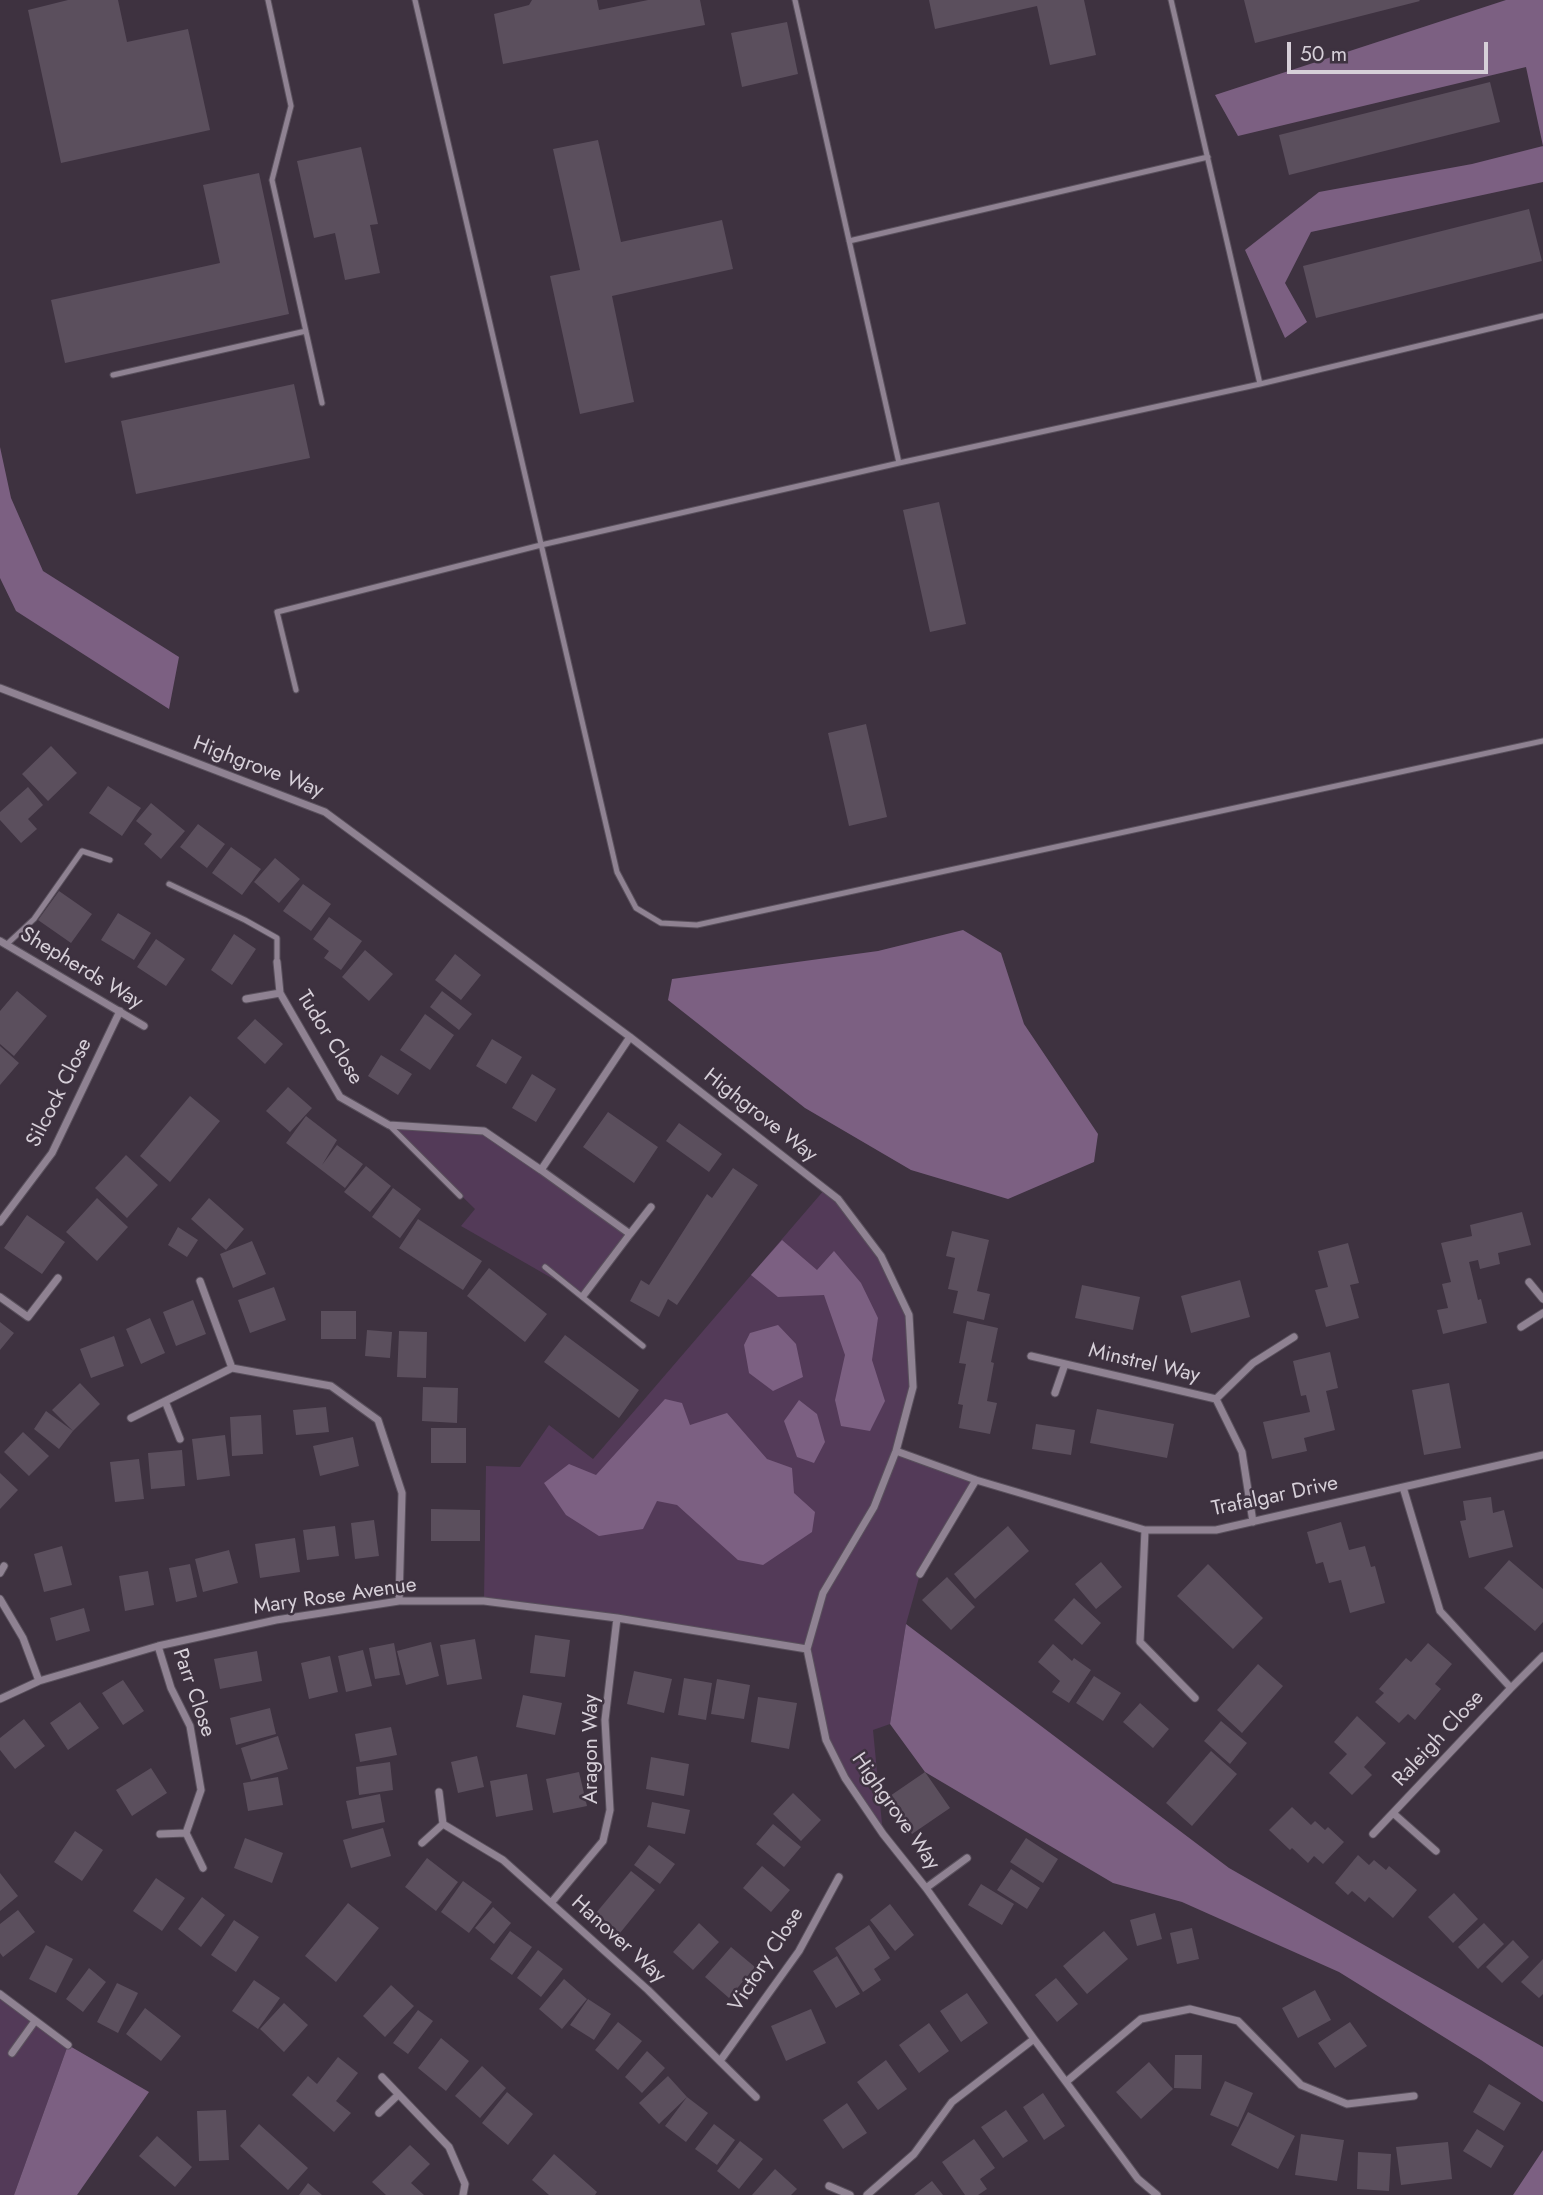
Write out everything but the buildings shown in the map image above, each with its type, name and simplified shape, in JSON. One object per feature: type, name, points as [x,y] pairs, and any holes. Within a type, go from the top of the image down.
[{"type":"street","name":"Highgrove Way","points":[[0,688],[326,812],[630,1037],[838,1199],[881,1256],[909,1315],[914,1387],[896,1451],[874,1507],[823,1593],[807,1649],[826,1740],[845,1778],[883,1833],[1138,2179],[1157,2195]]},
{"type":"street","name":"Shepherds Way","points":[[3,943],[144,1026]]},
{"type":"street","name":"Tudor Close","points":[[277,962],[280,993],[340,1097],[389,1125],[484,1131],[630,1234]]},
{"type":"street","name":"Tudor Close","points":[[246,999],[280,993]]},
{"type":"street","name":"Silcock Close","points":[[0,1222],[52,1153],[120,1011]]},
{"type":"street","points":[[541,1170],[630,1037]]},
{"type":"street","points":[[583,1296],[650,1207]]},
{"type":"street","points":[[0,1297],[28,1317],[58,1278]]},
{"type":"street","points":[[200,1281],[232,1368]]},
{"type":"street","points":[[1529,1282],[1543,1299]]},
{"type":"street","points":[[1521,1327],[1543,1314]]},
{"type":"street","name":"Minstrel Way","points":[[1216,1399],[1253,1363],[1294,1337]]},
{"type":"street","name":"Minstrel Way","points":[[1031,1356],[1216,1399]]},
{"type":"street","name":"Minstrel Way","points":[[1055,1393],[1065,1364]]},
{"type":"street","points":[[131,1418],[232,1368],[331,1386],[378,1420],[402,1493],[399,1601]]},
{"type":"street","name":"Minstrel Way","points":[[1216,1399],[1242,1452],[1253,1522]]},
{"type":"street","points":[[165,1401],[180,1439]]},
{"type":"street","name":"Trafalgar Drive","points":[[896,1451],[976,1480],[1145,1530],[1216,1530],[1543,1455]]},
{"type":"street","points":[[920,1574],[976,1480]]},
{"type":"street","name":"Raleigh Close","points":[[1404,1487],[1440,1611],[1511,1688]]},
{"type":"street","points":[[1145,1530],[1140,1642],[1195,1698]]},
{"type":"street","points":[[0,1599],[23,1638],[39,1681]]},
{"type":"street","name":"Mary Rose Avenue","points":[[0,1699],[39,1681],[158,1646],[276,1620],[399,1601],[484,1601],[617,1618],[807,1649]]},
{"type":"street","name":"Aragon Way","points":[[551,1903],[603,1841],[608,1820],[610,1810],[605,1720],[617,1618]]},
{"type":"street","name":"Parr Close","points":[[158,1646],[171,1688],[190,1726],[201,1790],[186,1833]]},
{"type":"street","name":"Raleigh Close","points":[[1373,1834],[1543,1656]]},
{"type":"street","points":[[422,1843],[443,1824],[439,1792]]},
{"type":"street","name":"Raleigh Close","points":[[1393,1813],[1436,1851]]},
{"type":"street","name":"Hanover Way","points":[[443,1824],[503,1860],[648,1990],[757,2097]]},
{"type":"street","points":[[160,1834],[186,1833],[203,1868]]},
{"type":"street","name":"Highgrove Way","points":[[926,1888],[967,1858]]},
{"type":"street","name":"Victory Close","points":[[720,2061],[799,1951],[839,1877]]},
{"type":"street","points":[[0,1994],[68,2045]]},
{"type":"street","points":[[1066,2082],[1140,2019],[1190,2009],[1238,2021],[1301,2085],[1347,2104],[1414,2096]]},
{"type":"street","points":[[12,2053],[35,2021]]},
{"type":"street","points":[[867,2195],[914,2154],[952,2102],[1034,2039]]},
{"type":"street","points":[[382,2077],[449,2147],[466,2184],[463,2195]]},
{"type":"street","points":[[379,2113],[398,2095]]},
{"type":"street","points":[[829,2186],[850,2195]]},
{"type":"lane","points":[[268,0],[291,106],[272,180],[322,403]]},
{"type":"lane","points":[[415,0],[617,873],[636,908],[661,923],[697,925],[1543,741]]},
{"type":"lane","points":[[796,0],[899,463]]},
{"type":"lane","points":[[1171,0],[1260,384]]},
{"type":"lane","points":[[849,241],[1208,157]]},
{"type":"lane","points":[[296,690],[277,612],[541,545],[1260,384],[1543,316]]},
{"type":"lane","points":[[113,374],[306,331]]},
{"type":"lane","points":[[3,943],[34,919],[82,851],[110,860]]},
{"type":"lane","points":[[169,884],[244,919],[277,938],[277,962]]},
{"type":"lane","points":[[389,1125],[460,1196]]},
{"type":"lane","points":[[545,1267],[643,1346]]},
{"type":"shaded area","points":[[1506,0],[1543,0],[1543,146],[1526,67],[1238,136],[1215,95]]},
{"type":"shaded area","points":[[1543,146],[1543,182],[1311,232],[1285,283],[1307,322],[1285,338],[1245,250],[1319,192],[1472,164]]},
{"type":"shaded area","points":[[0,447],[11,498],[43,571],[179,657],[169,709],[16,611],[0,578]]},
{"type":"shaded area","points":[[963,930],[1001,953],[1024,1024],[1098,1134],[1094,1162],[1008,1199],[911,1170],[805,1108],[668,1000],[672,979],[878,951]]},
{"type":"shaded area","points":[[389,1125],[484,1131],[630,1234],[583,1296],[461,1226],[475,1209]]},
{"type":"shaded area","points":[[825,1189],[881,1256],[909,1315],[913,1387],[896,1451],[976,1480],[920,1574],[906,1624],[890,1724],[873,1730],[883,1834],[845,1778],[826,1740],[807,1649],[484,1601],[486,1466],[520,1467],[549,1425],[593,1459]]},
{"type":"shaded area","points":[[782,1240],[817,1270],[834,1251],[861,1283],[878,1318],[872,1360],[885,1401],[870,1431],[841,1426],[835,1400],[845,1355],[824,1295],[778,1297],[751,1275]]},
{"type":"shaded area","points":[[778,1325],[796,1344],[803,1377],[773,1391],[749,1373],[744,1345],[750,1333]]},
{"type":"shaded area","points":[[665,1399],[682,1403],[690,1425],[727,1413],[767,1459],[792,1468],[794,1493],[815,1512],[812,1532],[763,1565],[738,1560],[677,1505],[657,1501],[643,1529],[599,1536],[566,1515],[544,1483],[569,1464],[596,1475]]},
{"type":"shaded area","points":[[799,1400],[817,1414],[825,1442],[814,1463],[797,1457],[784,1421]]},
{"type":"shaded area","points":[[906,1624],[1229,1868],[1543,2047],[1543,2102],[1481,2060],[1339,1972],[1182,1902],[1113,1883],[925,1772],[890,1724]]},
{"type":"shaded area","points":[[0,1994],[68,2045],[14,2195],[0,2195]]},
{"type":"shaded area","points":[[68,2045],[149,2092],[77,2195],[14,2195]]},
{"type":"shaded area","points":[[1543,2150],[1543,2195],[1513,2195]]}]
